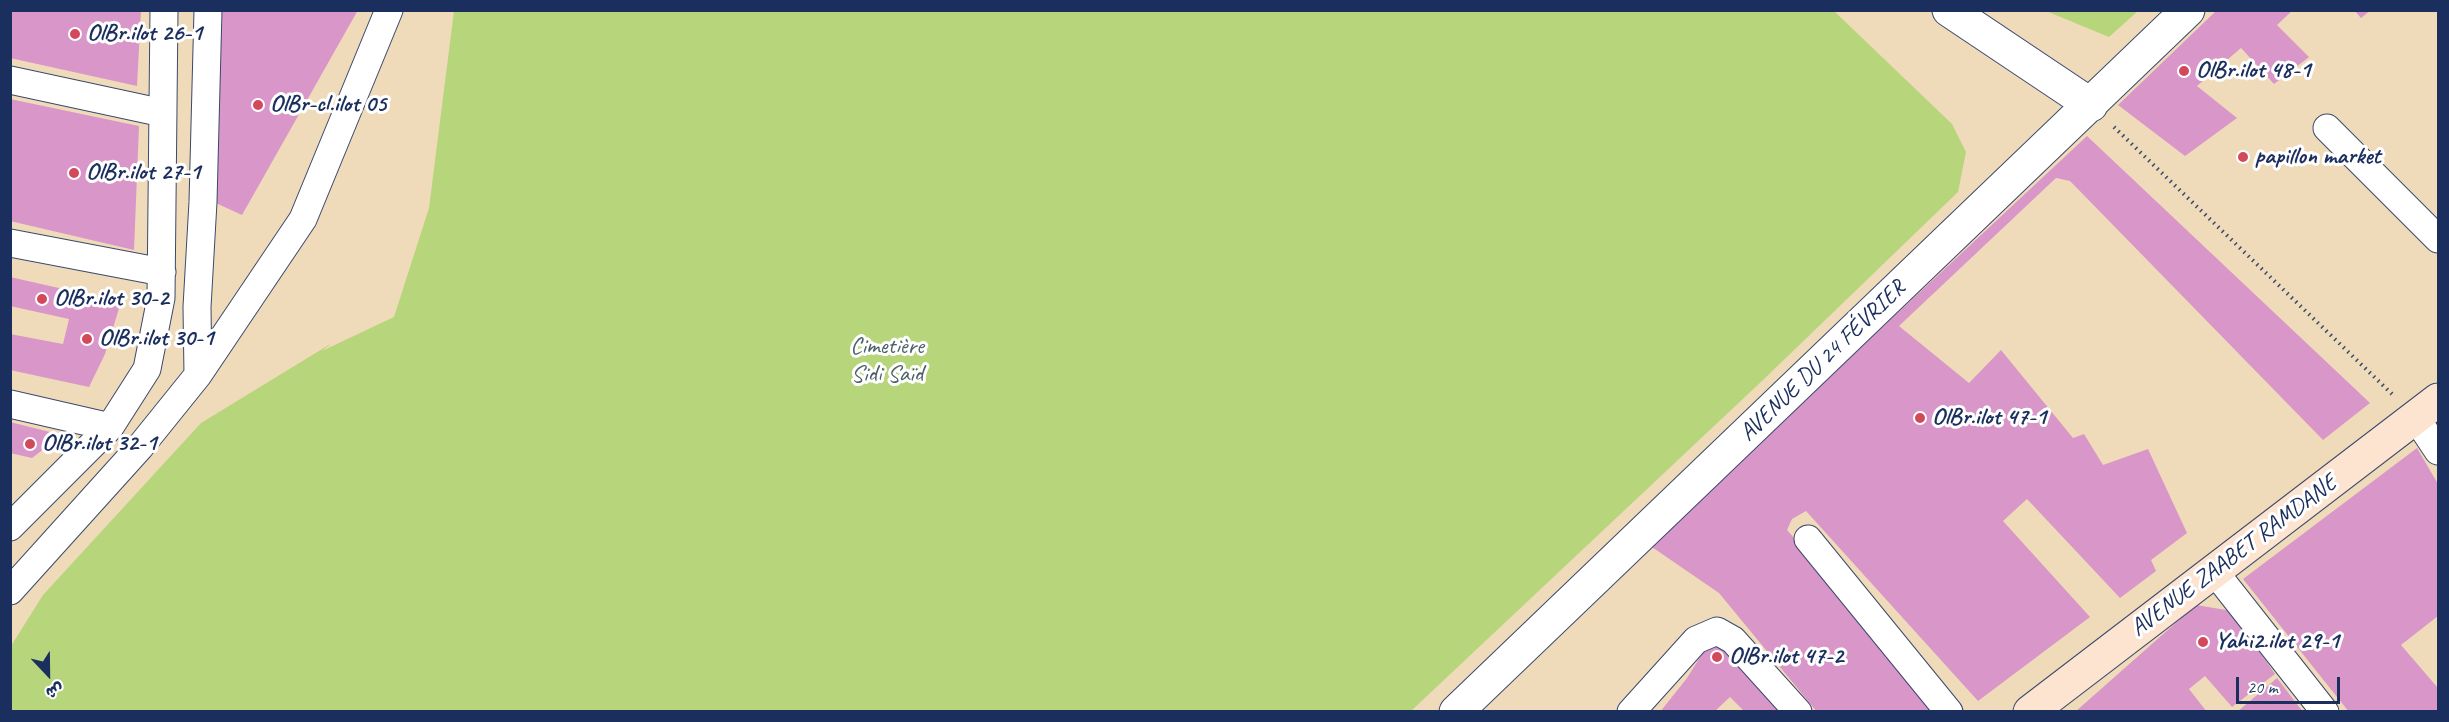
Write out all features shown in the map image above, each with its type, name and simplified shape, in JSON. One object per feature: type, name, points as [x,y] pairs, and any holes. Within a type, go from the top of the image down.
[{"type":"main road","name":"AVENUE ZAABET RAMDANE","points":[[2030,711],[2427,409]]},
{"type":"street","points":[[10,527],[110,427],[147,369],[162,298],[164,10]]},
{"type":"street","points":[[198,375],[197,307],[203,202],[208,10]]},
{"type":"street","points":[[10,591],[140,447],[198,375],[303,219],[389,10]]},
{"type":"street","points":[[1949,10],[2091,105]]},
{"type":"street","name":"AVENUE DU 24 FÉVRIER","points":[[1456,711],[2188,10]]},
{"type":"street","points":[[10,80],[163,113]]},
{"type":"street","points":[[2327,128],[2439,239]]},
{"type":"street","points":[[10,243],[162,272]]},
{"type":"street","points":[[10,404],[110,427]]},
{"type":"street","points":[[2427,409],[2439,451]]},
{"type":"street","points":[[1808,539],[1949,711]]},
{"type":"street","points":[[2214,570],[2325,711]]},
{"type":"street","points":[[1631,711],[1696,640],[1717,631],[1733,640],[1798,711]]},
{"type":"path","points":[[2091,105],[2427,409]]},
{"type":"green space","name":"Cimetière Sidi Saïd","points":[[454,11],[1834,11],[1952,124],[1966,152],[1958,192],[1763,380],[1411,711],[11,711],[11,646],[43,595],[201,423],[332,343],[322,351],[394,317],[429,208]]},
{"type":"green space","points":[[2046,11],[2138,11],[2109,37]]},
{"type":"building","name":"OlBr.ilot 26-1","points":[[10,10],[141,10],[137,86],[10,58]]},
{"type":"building","name":"OlBr-cl.ilot 05","points":[[215,10],[358,10],[242,215],[207,199]]},
{"type":"building","name":"OlBr.ilot 48-1","points":[[2217,10],[2293,10],[2277,25],[2309,57],[2274,84],[2241,48],[2197,86],[2237,118],[2185,156],[2118,105]]},
{"type":"building","name":"OlBr.ilot 48-1","points":[[2354,10],[2371,10],[2361,18]]},
{"type":"building","name":"OlBr.ilot 27-1","points":[[10,99],[139,126],[134,250],[10,221]]},
{"type":"building","name":"OlBr.ilot 47-1","points":[[2087,136],[2370,403],[2323,440],[2070,181],[2056,178],[1899,326],[1969,383],[2001,350],[2073,438],[2084,434],[2103,465],[2148,449],[2187,533],[2151,560],[2156,571],[2120,598],[2027,499],[2003,521],[2090,617],[1978,701],[1806,511],[1792,519],[1787,530],[1948,712],[1817,712],[1719,593],[1649,545]]},
{"type":"building","name":"OlBr.ilot 30-1","points":[[10,277],[121,302],[105,354],[89,387],[10,370],[10,334],[63,344],[69,319],[10,306]]},
{"type":"building","name":"OlBr.ilot 32-1","points":[[10,422],[62,435],[32,458],[10,453]]},
{"type":"building","points":[[2417,448],[2438,484],[2438,616],[2401,645],[2438,688],[2438,712],[2349,712],[2243,579]]},
{"type":"building","name":"Yahi2.ilot 29-1","points":[[2196,605],[2232,611],[2275,674],[2232,707],[2205,676],[2189,689],[2207,712],[2075,712]]},
{"type":"building","name":"OlBr.ilot 47-2","points":[[1714,635],[1784,712],[1745,712],[1730,697],[1714,712],[1660,712],[1687,678]]},
{"type":"building","name":"Yahi2.ilot 29-1","points":[[2277,678],[2303,712],[2237,712]]},
{"type":"place","name":"OlBr.ilot 26-1","points":[[75,34]]},
{"type":"place","name":"OlBr.ilot 48-1","points":[[2184,71]]},
{"type":"place","name":"OlBr-cl.ilot 05","points":[[258,105]]},
{"type":"place","name":"papillon market","points":[[2243,157]]},
{"type":"place","name":"OlBr.ilot 27-1","points":[[74,173]]},
{"type":"place","name":"OlBr.ilot 30-2","points":[[42,299]]},
{"type":"place","name":"OlBr.ilot 30-1","points":[[87,339]]},
{"type":"place","name":"OlBr.ilot 47-1","points":[[1920,418]]},
{"type":"place","name":"OlBr.ilot 32-1","points":[[30,444]]},
{"type":"place","name":"Yahi2.ilot 29-1","points":[[2203,642]]},
{"type":"place","name":"OlBr.ilot 47-2","points":[[1717,657]]}]
